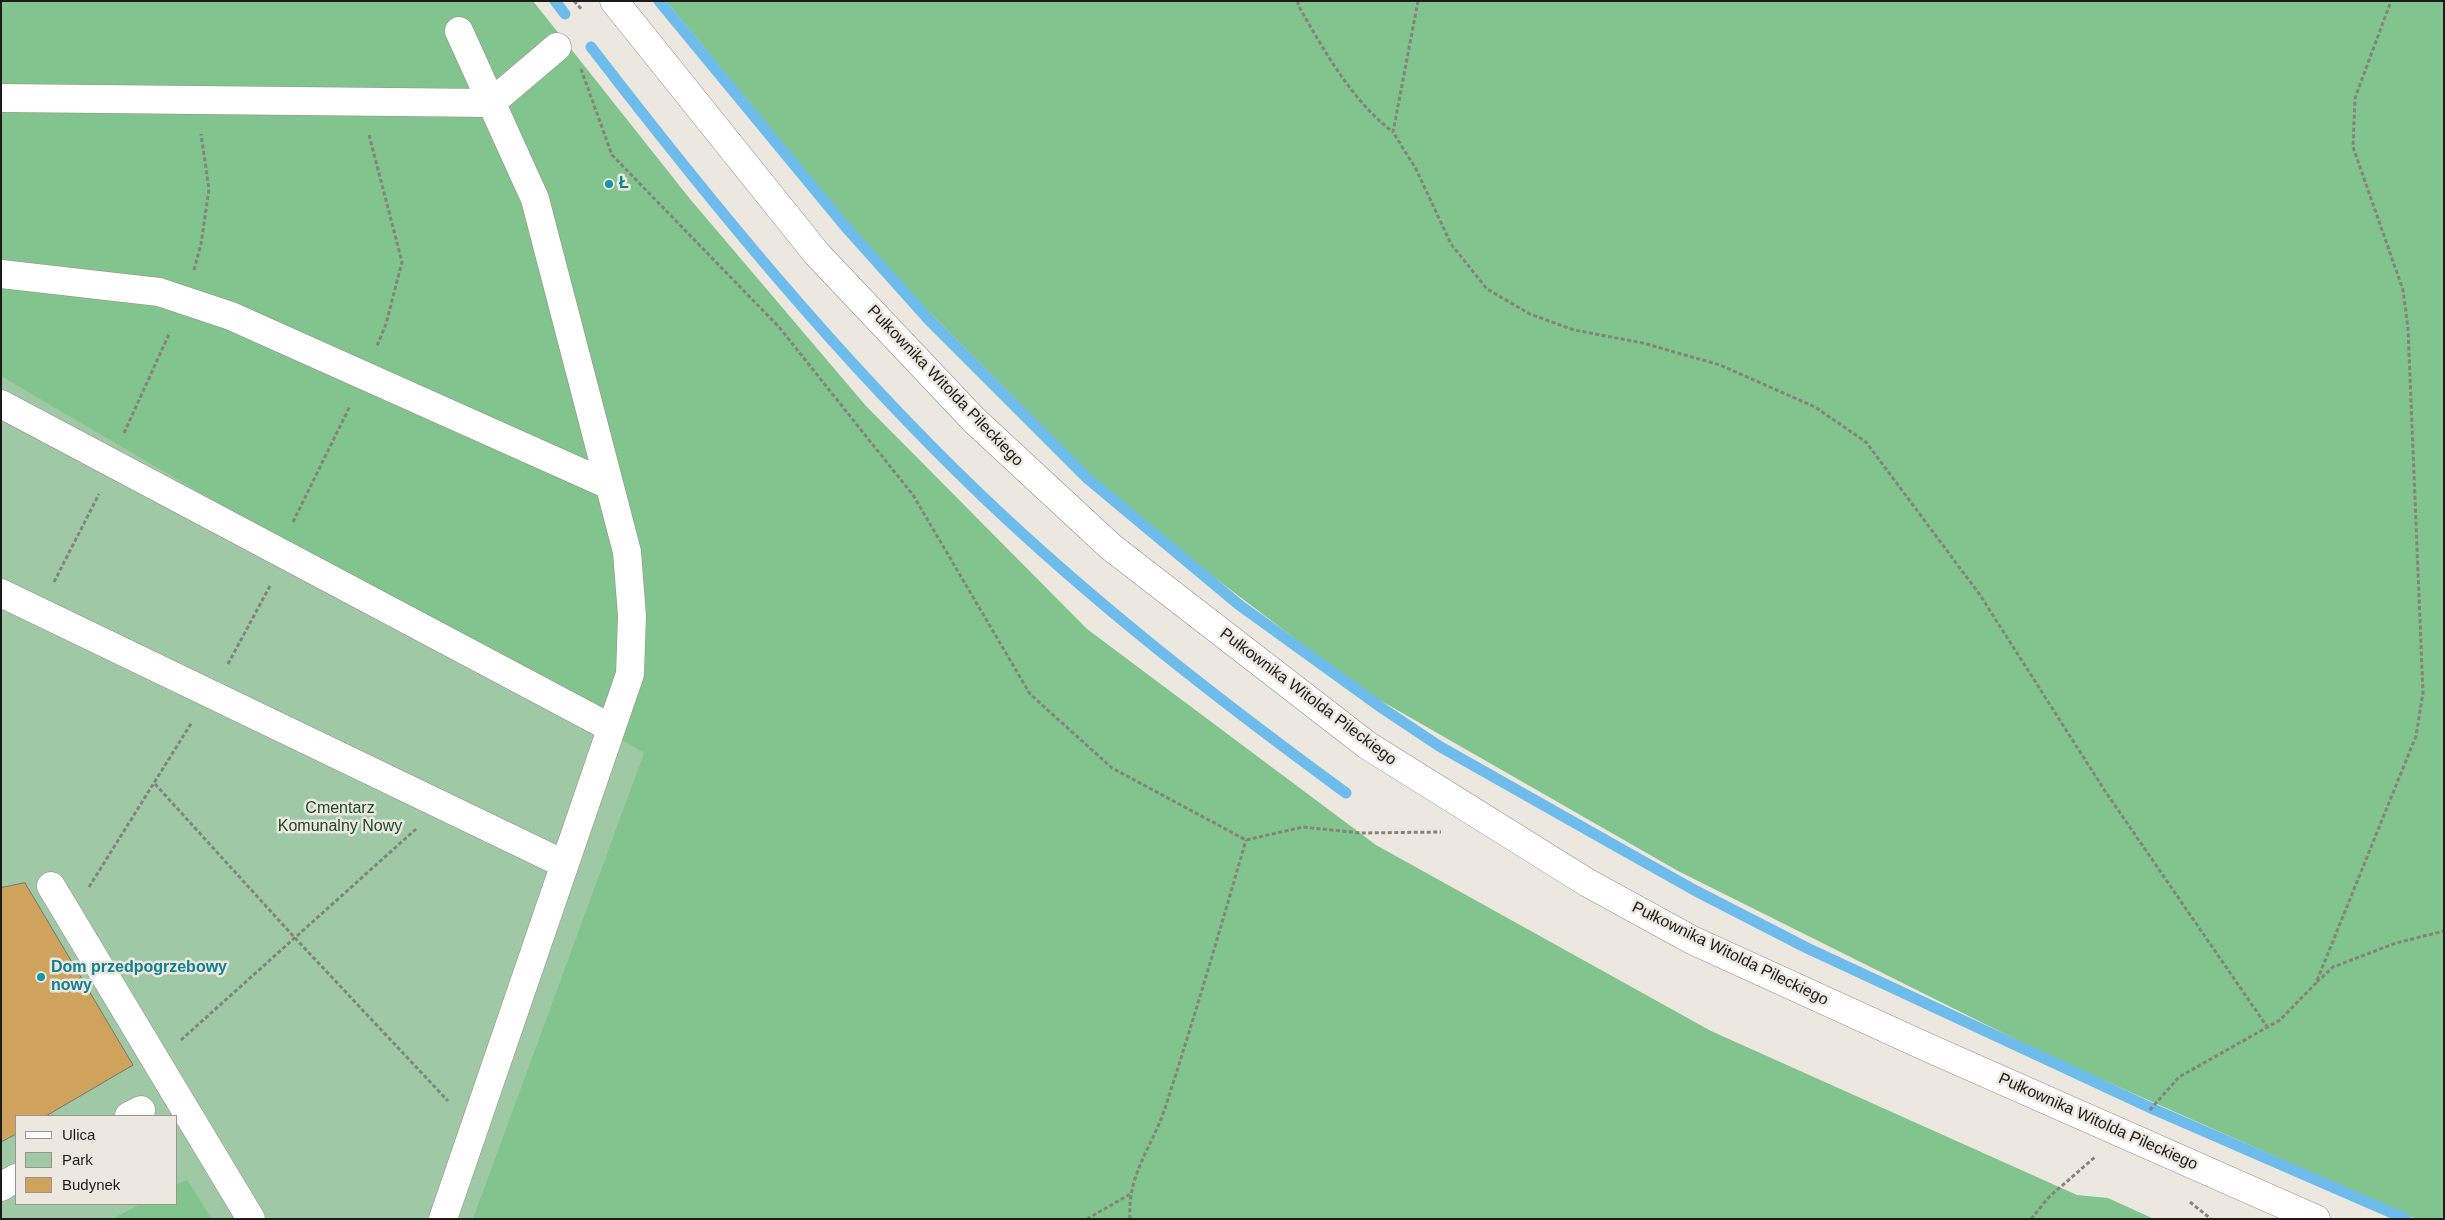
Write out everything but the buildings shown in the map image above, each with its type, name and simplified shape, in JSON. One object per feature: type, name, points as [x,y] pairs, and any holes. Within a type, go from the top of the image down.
[{"type":"street","name":"Pułkownika Witolda Pileckiego","points":[[614,1],[817,254],[974,420],[1111,547],[1366,745],[1588,883],[1692,940],[1931,1049],[2316,1219]]},
{"type":"street","points":[[443,1219],[630,674],[632,616],[627,552],[535,199],[459,31]]},
{"type":"street","points":[[1,98],[491,103],[557,47]]},
{"type":"street","points":[[1,274],[159,292],[231,316],[609,485]]},
{"type":"street","points":[[1,404],[610,728]]},
{"type":"street","points":[[1,594],[564,864]]},
{"type":"street","points":[[51,886],[251,1219]]},
{"type":"street","points":[[1,1187],[15,1179]]},
{"type":"path","points":[[1298,1],[1298,5],[1326,54],[1375,118],[1393,132],[1416,169],[1451,244],[1487,289],[1530,314],[1574,330],[1643,343],[1720,365],[1815,407],[1866,442],[1980,595],[2111,799],[2268,1028]]},
{"type":"path","points":[[1393,132],[1418,1]]},
{"type":"path","points":[[2316,983],[2416,736],[2423,693],[2406,309],[2403,290],[2353,147],[2355,98],[2391,1]]},
{"type":"path","points":[[579,65],[612,155],[779,327],[912,495],[1030,694],[1112,768],[1246,840],[1304,827],[1361,833],[1444,832]]},
{"type":"path","points":[[127,426],[185,301],[202,244],[209,189],[196,100]]},
{"type":"path","points":[[292,526],[297,511],[365,376],[386,324],[402,262],[360,102]]},
{"type":"path","points":[[55,581],[101,491]]},
{"type":"path","points":[[227,665],[273,580]]},
{"type":"path","points":[[70,917],[209,693]]},
{"type":"path","points":[[154,784],[295,938],[474,1128]]},
{"type":"path","points":[[156,1062],[443,806]]},
{"type":"path","points":[[1130,1219],[1134,1175],[1159,1126],[1199,1004],[1246,840]]},
{"type":"path","points":[[2153,1104],[2179,1077],[2280,1020],[2333,967],[2396,942],[2444,931]]},
{"type":"path","points":[[2031,1219],[2049,1197],[2095,1157]]},
{"type":"path","points":[[1087,1219],[1132,1193]]},
{"type":"path","points":[[2188,1201],[2211,1219]]},
{"type":"green space","name":"Cmentarz Komunalny Nowy","points":[[1,1],[504,1],[914,1219],[1,1219]]},
{"type":"green space","points":[[1,1],[533,1],[690,199],[866,406],[1087,629],[1376,845],[1711,1031],[2077,1195],[2108,1198],[2154,1219],[473,1219],[644,753],[1,376]]},
{"type":"green space","points":[[666,1],[2444,1],[2444,1219],[2416,1219],[2049,1056],[1678,871],[1364,691],[1128,512],[888,271]]},
{"type":"green space","points":[[187,1180],[212,1219],[112,1219],[139,1205],[178,1205],[178,1184]]},
{"type":"waterway","points":[[555,1],[565,14]]},
{"type":"waterway","points":[[659,1],[844,225],[929,320],[1087,478],[1238,604],[1382,708],[1439,746],[1607,841],[1696,891],[1807,948],[2153,1109],[2406,1219]]},
{"type":"waterway","points":[[591,47],[730,222],[827,334],[928,443],[1024,535],[1113,613],[1251,723],[1346,793]]},
{"type":"place","name":"Ł","points":[[609,184]]},
{"type":"place","name":"Dom przedpogrzebowy nowy","points":[[41,977]]}]
